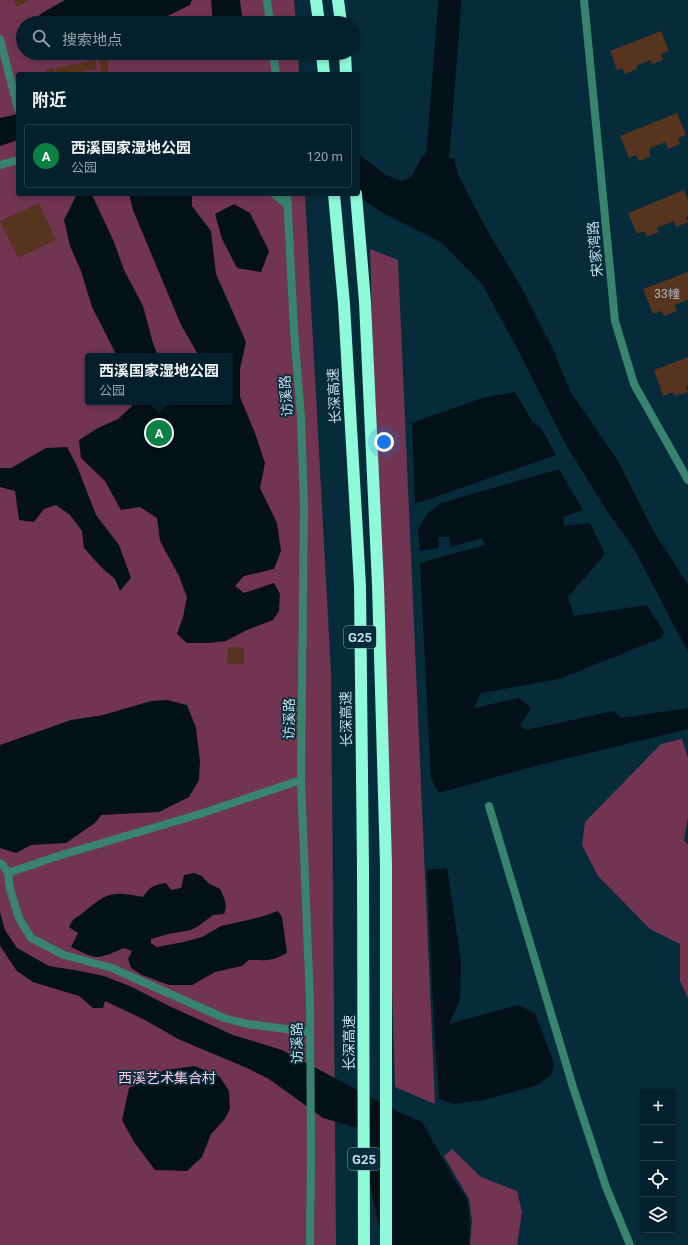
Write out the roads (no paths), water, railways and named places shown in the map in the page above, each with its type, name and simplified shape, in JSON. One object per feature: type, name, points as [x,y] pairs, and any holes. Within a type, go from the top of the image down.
[{"type":"highway","points":[[316,0],[318,16]]},
{"type":"highway","points":[[338,0],[340,16]]},
{"type":"highway","points":[[323,60],[324,72]]},
{"type":"highway","points":[[345,60],[346,72]]},
{"type":"highway","name":"G25","points":[[356,196],[365,302],[378,585],[386,865],[386,1245]]},
{"type":"highway","name":"长深高速","points":[[335,198],[344,304],[360,586],[363,868],[364,1245]]},
{"type":"street","points":[[267,0],[269,16]]},
{"type":"street","name":"宋家湾路","points":[[584,0],[615,322],[634,384],[688,480]]},
{"type":"street","points":[[0,39],[16,100]]},
{"type":"street","points":[[274,60],[276,72]]},
{"type":"street","points":[[0,165],[16,161]]},
{"type":"street","points":[[277,196],[288,205]]},
{"type":"street","name":"访溪路","points":[[287,196],[294,330],[301,417],[304,505],[301,780],[310,1032],[310,1245]]},
{"type":"street","points":[[8,873],[58,856],[200,814],[301,780]]},
{"type":"street","points":[[489,806],[573,1087],[606,1187],[630,1245]]},
{"type":"street","points":[[0,863],[8,873],[10,889],[19,918],[31,938],[64,955],[112,968],[224,1018],[247,1024],[310,1032]]},
{"type":"waterway","points":[[428,188],[438,152],[450,0]]},
{"type":"place","name":"西溪国家湿地公园","points":[[159,433]]},
{"type":"park label","name":"西溪艺术集合村","points":[[167,1078]]}]
